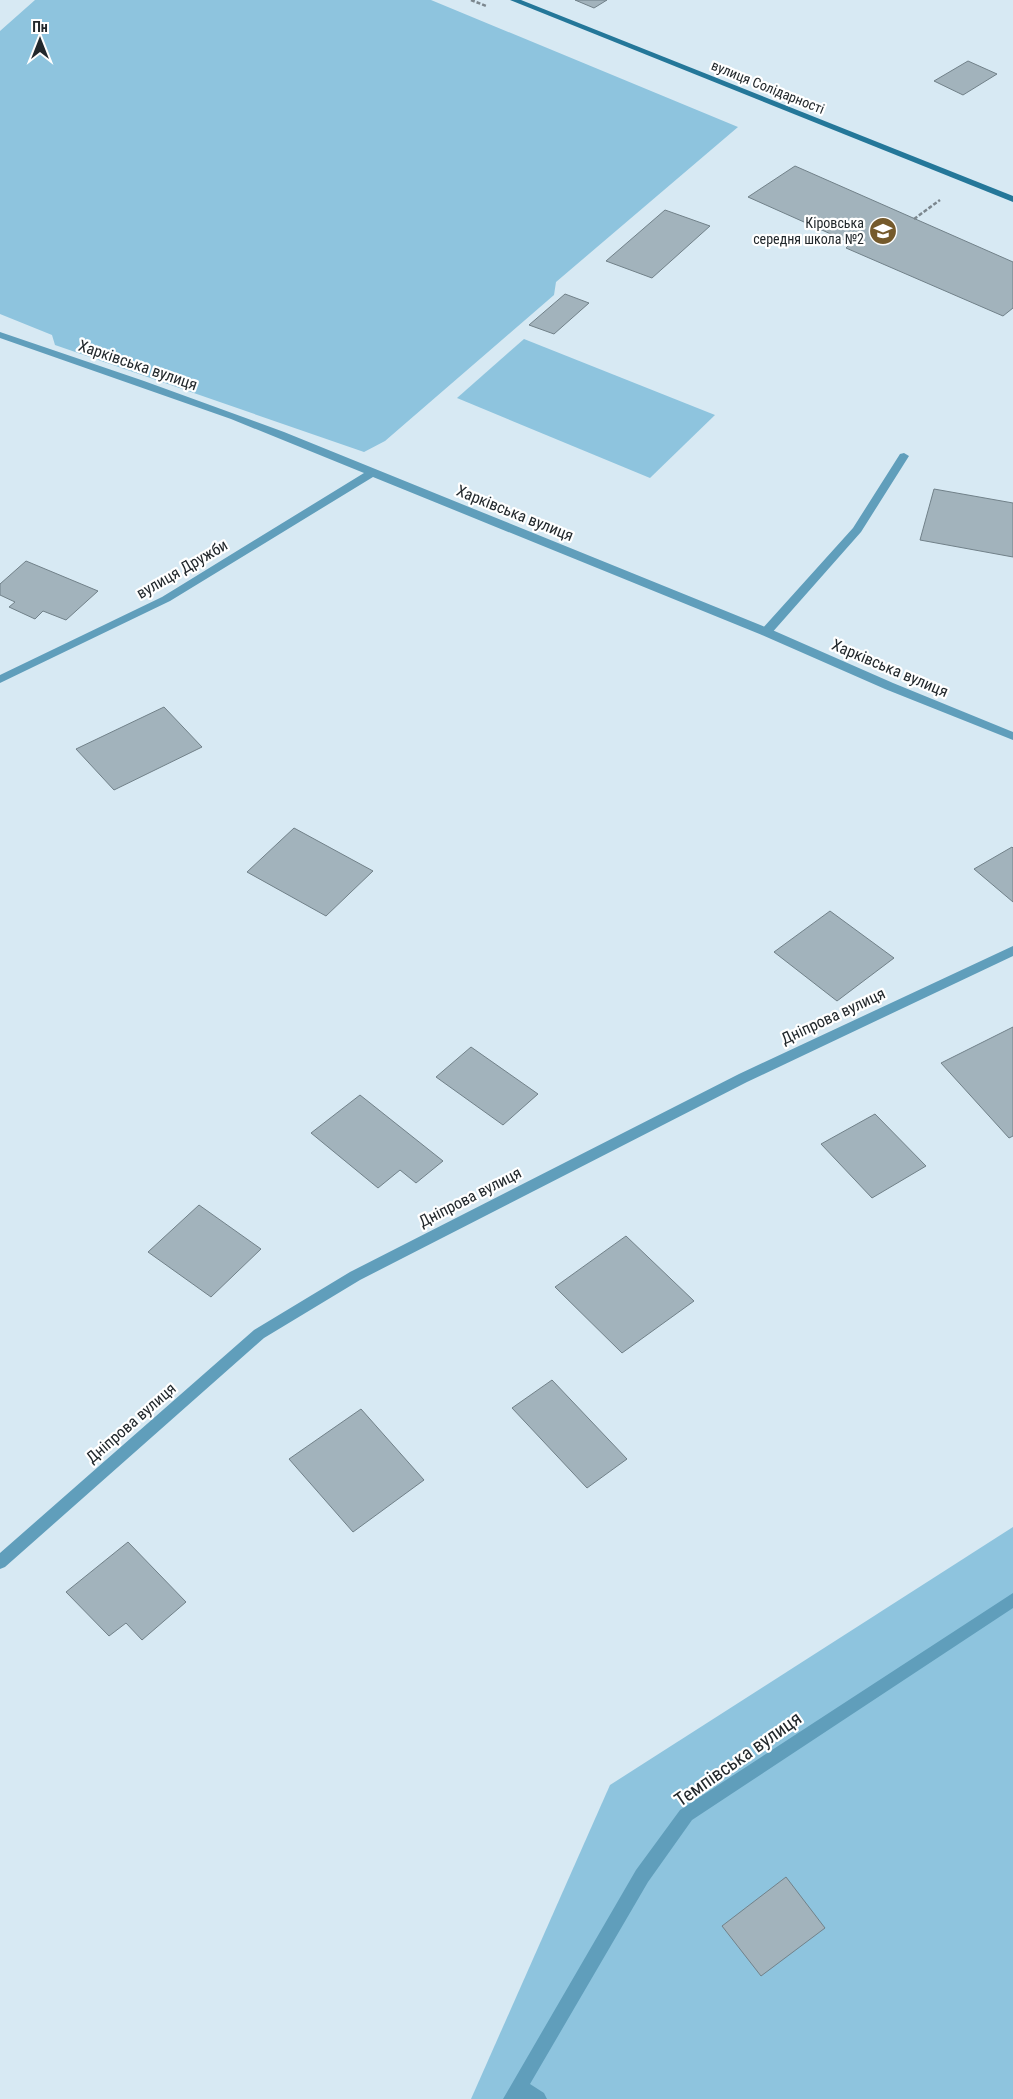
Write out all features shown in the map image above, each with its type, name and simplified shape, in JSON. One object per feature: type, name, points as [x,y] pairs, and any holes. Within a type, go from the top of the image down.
[{"type":"main road","name":"вулиця Солідарності","points":[[514,0],[1013,199]]},
{"type":"street","name":"Харківська вулиця","points":[[0,335],[150,386],[320,449],[372,473],[766,632],[880,682],[1013,736]]},
{"type":"street","points":[[766,632],[857,530],[904,456]]},
{"type":"street","name":"вулиця Дружби","points":[[0,679],[166,600],[372,473]]},
{"type":"street","name":"Дніпрова вулиця","points":[[0,1562],[259,1334],[355,1276],[743,1078],[1013,951]]},
{"type":"street","name":"Темпівська вулиця","points":[[516,2093],[642,1876],[686,1814],[1013,1600]]},
{"type":"street","points":[[516,2093],[538,2099]]},
{"type":"path","points":[[914,219],[944,197]]},
{"type":"shaded area","points":[[35,0],[431,0],[738,127],[556,282],[554,295],[385,441],[364,452],[55,345],[52,335],[0,314],[0,31]]},
{"type":"shaded area","points":[[524,339],[715,415],[650,478],[457,398]]},
{"type":"shaded area","points":[[1013,1527],[1013,2099],[471,2099],[610,1785]]},
{"type":"building","points":[[575,0],[607,0],[594,8]]},
{"type":"building","points":[[968,61],[997,74],[963,95],[934,81]]},
{"type":"building","name":"Кіровська середня школа №2","points":[[795,166],[1013,262],[1013,308],[1003,316],[846,248],[851,243],[748,197]]},
{"type":"building","points":[[665,210],[710,226],[652,278],[606,261]]},
{"type":"building","points":[[565,294],[589,303],[554,334],[529,325]]},
{"type":"building","points":[[934,489],[1013,503],[1013,557],[920,540]]},
{"type":"building","points":[[26,561],[98,591],[66,620],[43,611],[35,619],[9,607],[15,602],[0,595],[0,584]]},
{"type":"building","points":[[164,707],[202,747],[114,790],[76,749]]},
{"type":"building","points":[[294,828],[373,871],[326,916],[247,872]]},
{"type":"building","points":[[1013,848],[1013,902],[974,869]]},
{"type":"building","points":[[830,911],[894,958],[837,1001],[774,952]]},
{"type":"building","points":[[1013,1027],[1013,1136],[1009,1138],[941,1063]]},
{"type":"building","points":[[471,1047],[538,1094],[503,1125],[436,1077]]},
{"type":"building","points":[[360,1095],[443,1161],[416,1183],[400,1170],[378,1188],[311,1133]]},
{"type":"building","points":[[875,1114],[926,1166],[872,1198],[821,1144]]},
{"type":"building","points":[[199,1205],[261,1249],[211,1297],[148,1252]]},
{"type":"building","points":[[626,1236],[694,1301],[622,1353],[555,1287]]},
{"type":"building","points":[[552,1380],[627,1459],[587,1488],[512,1408]]},
{"type":"building","points":[[361,1409],[424,1480],[353,1532],[289,1459]]},
{"type":"building","points":[[128,1542],[186,1602],[142,1640],[126,1623],[109,1636],[66,1592]]},
{"type":"building","points":[[786,1877],[825,1928],[761,1976],[722,1926]]},
{"type":"place","name":"Кіровська середня школа №2","points":[[883,231]]}]
